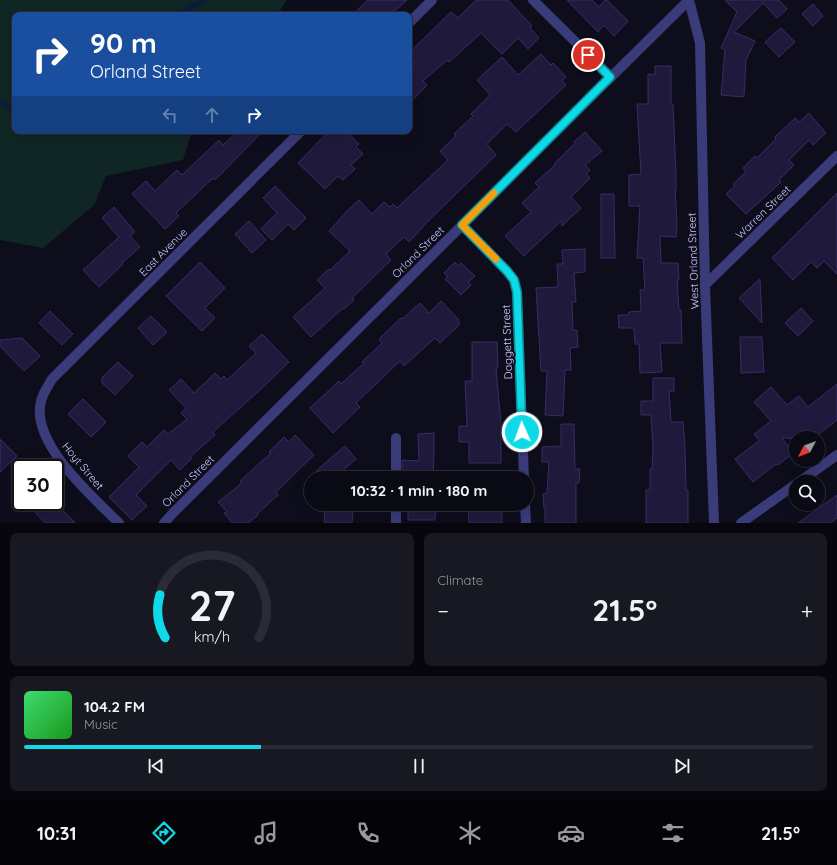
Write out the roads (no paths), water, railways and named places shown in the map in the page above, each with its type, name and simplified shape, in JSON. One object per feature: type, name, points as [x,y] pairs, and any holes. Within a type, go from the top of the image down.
[{"type":"street","points":[[412,20],[432,0]]},
{"type":"street","points":[[532,0],[610,77]]},
{"type":"street","name":"Orland Street","points":[[164,523],[178,507],[689,0]]},
{"type":"street","name":"West Orland Street","points":[[689,0],[700,43],[705,285],[714,523]]},
{"type":"street","name":"East Avenue","points":[[44,393],[52,379],[298,134]]},
{"type":"street","name":"Warren Street","points":[[705,285],[837,156]]},
{"type":"street","name":"Daggett Street","points":[[462,225],[514,280],[517,292],[524,471]]},
{"type":"street","name":"Hoyt Street","points":[[44,393],[41,402],[41,421],[50,445],[77,481],[120,523]]},
{"type":"street","points":[[396,438],[396,471]]},
{"type":"street","points":[[809,475],[837,455]]},
{"type":"street","points":[[741,523],[789,489]]},
{"type":"street","points":[[396,511],[396,523]]},
{"type":"street","points":[[525,511],[526,523]]},
{"type":"waterway","points":[[182,12],[205,0]]},
{"type":"waterway","points":[[0,102],[12,109]]}]
